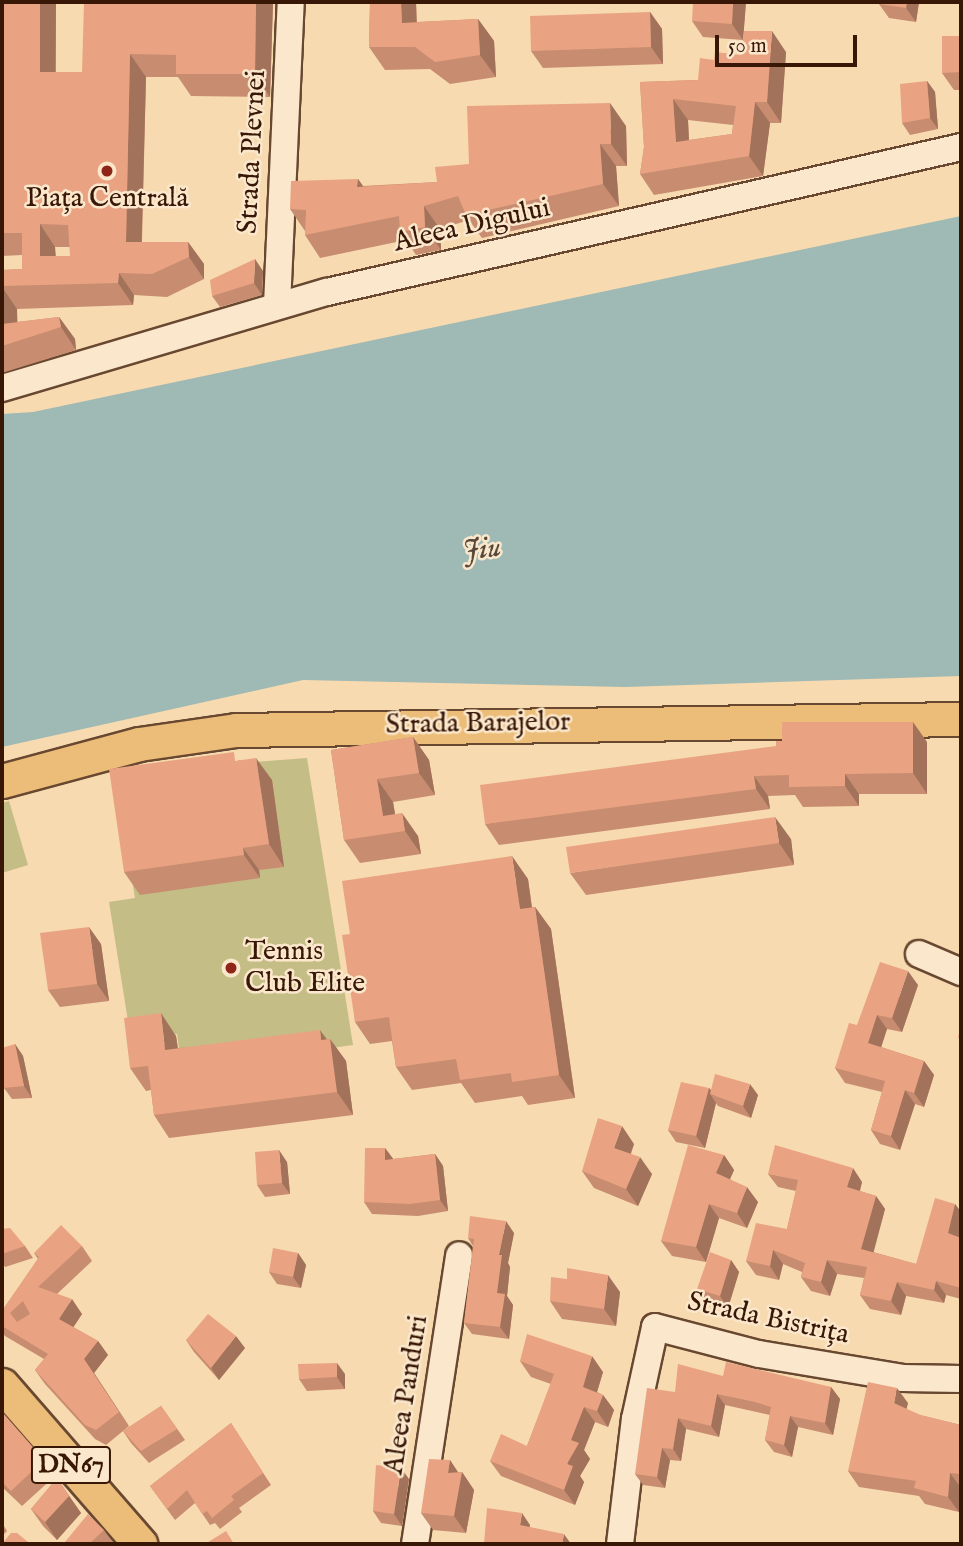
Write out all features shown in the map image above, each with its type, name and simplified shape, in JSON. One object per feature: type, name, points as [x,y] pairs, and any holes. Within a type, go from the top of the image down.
[{"type":"main road","name":"Strada Barajelor","points":[[2,781],[139,744],[236,730],[961,719]]},
{"type":"main road","name":"DN67","points":[[2,1385],[140,1544]]},
{"type":"street","name":"Strada Plevnei","points":[[277,305],[291,2]]},
{"type":"street","name":"Aleea Digului","points":[[2,388],[277,305],[961,147]]},
{"type":"street","points":[[919,954],[961,972]]},
{"type":"street","name":"Aleea Panduri","points":[[415,1544],[459,1255]]},
{"type":"street","name":"Strada Bistrița","points":[[620,1544],[635,1419],[656,1328],[785,1358],[902,1378],[961,1379]]},
{"type":"shaded area","name":"Tennis Club Elite","points":[[307,758],[353,1045],[182,1069],[177,1034],[131,1040],[109,902],[135,898],[114,773]]},
{"type":"shaded area","points":[[9,801],[28,865],[2,873],[2,803]]},
{"type":"water","name":"Jiu","points":[[961,216],[961,676],[625,687],[303,680],[2,747],[2,414],[33,412]]},
{"type":"building","name":"Piața Centrală","points":[[2,2],[40,2],[40,72],[82,72],[84,2],[256,2],[255,74],[176,74],[176,55],[130,54],[126,242],[188,242],[189,257],[152,274],[119,273],[118,283],[2,286],[2,270],[22,269],[22,233],[2,233]],"holes":[[[40,224],[68,225],[70,256],[40,256]]]},
{"type":"building","points":[[370,2],[401,2],[402,23],[478,19],[480,55],[435,62],[415,47],[369,47]]},
{"type":"building","points":[[693,2],[733,2],[732,24],[692,21]]},
{"type":"building","points":[[879,2],[907,2],[906,8]]},
{"type":"building","points":[[650,12],[651,47],[531,51],[530,16]]},
{"type":"building","points":[[744,31],[772,31],[767,102],[755,102],[749,156],[640,174],[644,147],[640,82],[698,80],[700,58],[714,60],[715,52],[741,55]],"holes":[[[673,99],[736,106],[732,134],[676,142]]]},
{"type":"building","points":[[942,36],[961,36],[961,72],[942,73]]},
{"type":"building","points":[[927,81],[930,118],[902,123],[900,84]]},
{"type":"building","points":[[610,103],[611,144],[600,144],[603,184],[466,215],[458,196],[424,206],[425,227],[400,232],[399,216],[305,235],[306,210],[290,209],[291,181],[358,179],[357,187],[437,182],[435,167],[469,164],[467,106]]},
{"type":"building","points":[[255,259],[254,283],[212,296],[210,280]]},
{"type":"building","points":[[59,317],[61,327],[2,346],[2,324]]},
{"type":"building","points":[[782,722],[913,722],[913,773],[845,774],[845,786],[789,787],[789,775],[754,776],[756,789],[485,824],[480,785],[776,746],[776,741],[782,741]]},
{"type":"building","points":[[413,737],[419,773],[377,779],[383,816],[402,813],[405,831],[344,840],[331,750]]},
{"type":"building","points":[[234,752],[235,761],[256,758],[269,844],[243,848],[244,855],[124,872],[109,769]]},
{"type":"building","points":[[775,817],[779,843],[570,873],[566,847]]},
{"type":"building","points":[[512,856],[520,909],[535,907],[559,1075],[512,1082],[511,1073],[460,1080],[456,1059],[396,1067],[389,1017],[355,1022],[342,935],[350,934],[342,881]]},
{"type":"building","points":[[89,927],[97,984],[48,990],[40,933]]},
{"type":"building","points":[[880,962],[908,971],[892,1018],[877,1015],[868,1043],[924,1061],[914,1093],[905,1090],[891,1136],[871,1130],[885,1081],[835,1068],[849,1023],[857,1025]]},
{"type":"building","points":[[161,1013],[165,1050],[320,1030],[321,1040],[330,1039],[337,1092],[154,1115],[148,1066],[130,1068],[124,1018]]},
{"type":"building","points":[[15,1044],[24,1086],[4,1088],[2,1048]]},
{"type":"building","points":[[715,1074],[750,1084],[743,1106],[710,1094]]},
{"type":"building","points":[[681,1082],[709,1088],[696,1136],[668,1130]]},
{"type":"building","points":[[598,1118],[622,1126],[614,1148],[640,1157],[626,1189],[582,1171]]},
{"type":"building","points":[[688,1145],[724,1155],[716,1173],[747,1187],[737,1213],[709,1204],[696,1247],[661,1241]]},
{"type":"building","points":[[775,1145],[853,1168],[847,1187],[876,1196],[861,1249],[916,1264],[935,1198],[955,1204],[948,1233],[961,1238],[961,1288],[936,1281],[934,1290],[897,1282],[891,1301],[860,1295],[867,1267],[827,1260],[821,1282],[801,1277],[805,1263],[773,1250],[770,1266],[746,1261],[756,1223],[787,1229],[798,1180],[768,1174]]},
{"type":"building","points":[[365,1148],[385,1148],[385,1160],[435,1154],[440,1200],[410,1204],[364,1202]]},
{"type":"building","points":[[279,1150],[282,1183],[257,1185],[255,1152]]},
{"type":"building","points":[[470,1216],[506,1221],[499,1255],[502,1255],[497,1293],[505,1294],[500,1327],[464,1323],[474,1239],[468,1238]]},
{"type":"building","points":[[61,1225],[82,1246],[38,1287],[72,1299],[59,1319],[98,1341],[84,1359],[119,1412],[96,1430],[85,1425],[35,1370],[48,1354],[2,1326],[2,1311],[39,1257],[34,1253]],"holes":[[[23,1301],[30,1314],[17,1322],[10,1313]]]},
{"type":"building","points":[[10,1228],[25,1246],[2,1254],[2,1229]]},
{"type":"building","points":[[273,1248],[298,1253],[293,1277],[269,1272]]},
{"type":"building","points":[[710,1252],[731,1260],[720,1296],[697,1289]]},
{"type":"building","points":[[567,1268],[608,1275],[604,1309],[550,1301],[551,1277],[567,1279]]},
{"type":"building","points":[[208,1314],[236,1336],[211,1368],[186,1340]]},
{"type":"building","points":[[527,1334],[592,1356],[583,1387],[603,1395],[597,1411],[584,1407],[571,1440],[579,1443],[567,1464],[573,1466],[564,1490],[490,1461],[501,1434],[527,1446],[554,1374],[520,1361]]},
{"type":"building","points":[[726,1362],[831,1387],[825,1423],[790,1416],[784,1445],[765,1440],[771,1407],[717,1394],[711,1426],[678,1418],[673,1449],[662,1448],[657,1477],[635,1474],[647,1388],[675,1392],[678,1364],[723,1376]]},
{"type":"building","points":[[337,1363],[337,1377],[299,1379],[298,1364]]},
{"type":"building","points":[[868,1382],[897,1388],[894,1403],[920,1415],[961,1425],[961,1474],[950,1473],[948,1497],[914,1488],[916,1481],[848,1471]]},
{"type":"building","points":[[161,1406],[177,1429],[141,1451],[123,1431]]},
{"type":"building","points":[[2,1412],[44,1460],[11,1491],[2,1482]]},
{"type":"building","points":[[231,1423],[263,1473],[231,1496],[234,1500],[212,1518],[207,1511],[202,1514],[187,1490],[167,1509],[150,1486]]},
{"type":"building","points":[[429,1459],[450,1460],[448,1473],[462,1472],[454,1516],[421,1513]]},
{"type":"building","points":[[376,1465],[401,1468],[394,1514],[373,1511]]},
{"type":"building","points":[[57,1478],[69,1496],[45,1522],[31,1509]]},
{"type":"building","points":[[487,1508],[522,1513],[520,1525],[564,1534],[562,1544],[484,1544]]},
{"type":"building","points":[[88,1514],[104,1530],[89,1544],[65,1542]]},
{"type":"building","points":[[226,1531],[234,1544],[205,1544]]},
{"type":"building","points":[[11,1533],[17,1533],[28,1542],[2,1544]]},
{"type":"place","name":"Piața Centrală","points":[[107,171]]},
{"type":"place","name":"Tennis Club Elite","points":[[231,968]]}]
